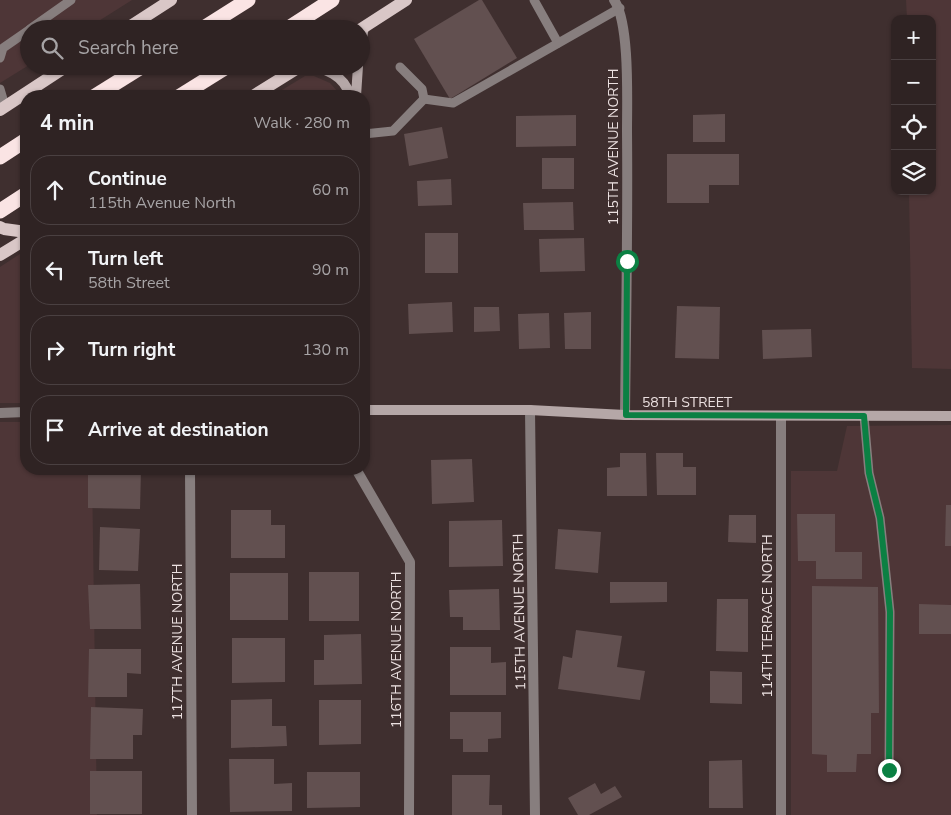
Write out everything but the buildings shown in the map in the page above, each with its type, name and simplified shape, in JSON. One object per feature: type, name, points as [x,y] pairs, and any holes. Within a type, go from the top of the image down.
[{"type":"highway","points":[[216,20],[248,0]]},
{"type":"highway","points":[[301,20],[332,0]]},
{"type":"highway","points":[[105,90],[129,75]]},
{"type":"highway","points":[[190,90],[214,75]]},
{"type":"highway","points":[[0,157],[20,143]]},
{"type":"highway","points":[[0,211],[20,198]]},
{"type":"main road","points":[[140,20],[171,0]]},
{"type":"main road","points":[[370,23],[406,0]]},
{"type":"main road","points":[[30,90],[53,75]]},
{"type":"main road","points":[[263,90],[287,75]]},
{"type":"main road","points":[[3,108],[20,97]]},
{"type":"main road","points":[[0,226],[20,231]]},
{"type":"main road","points":[[0,256],[20,243]]},
{"type":"street","name":"115TH AVENUE NORTH","points":[[617,4],[627,67],[626,415]]},
{"type":"street","points":[[336,75],[348,90]]},
{"type":"street","points":[[356,90],[357,75]]},
{"type":"street","name":"58TH STREET","points":[[370,410],[530,410],[626,415],[951,416]]},
{"type":"street","name":"115TH AVENUE NORTH","points":[[530,410],[535,815]]},
{"type":"street","points":[[0,413],[20,412]]},
{"type":"street","name":"114TH TERRACE NORTH","points":[[781,416],[781,815]]},
{"type":"street","name":"117TH AVENUE NORTH","points":[[190,475],[192,815]]},
{"type":"street","name":"116TH AVENUE NORTH","points":[[359,475],[410,562],[409,815]]},
{"type":"lane","points":[[43,20],[71,0]]},
{"type":"lane","points":[[534,0],[558,43]]},
{"type":"lane","points":[[424,99],[452,104],[558,43],[617,4]]},
{"type":"lane","points":[[0,58],[3,48],[20,36]]},
{"type":"lane","points":[[400,67],[422,89],[424,99]]},
{"type":"lane","points":[[0,89],[3,108]]},
{"type":"lane","points":[[370,133],[393,130],[424,99]]},
{"type":"lane","points":[[864,416],[869,473],[880,518],[890,612],[889,770]]},
{"type":"shaded area","points":[[0,0],[132,0],[100,20],[20,20],[20,71],[0,83]]},
{"type":"shaded area","points":[[906,0],[951,0],[951,369],[912,368],[909,195],[936,195],[936,15],[907,15]]},
{"type":"shaded area","points":[[305,76],[314,76],[330,83],[336,90],[282,90]]},
{"type":"shaded area","points":[[20,254],[20,403],[0,403],[0,267]]},
{"type":"shaded area","points":[[0,422],[20,422],[20,475],[92,475],[97,815],[0,815]]},
{"type":"shaded area","points":[[951,425],[951,815],[791,815],[791,471],[837,471],[847,426]]},
{"type":"route","points":[[627,261],[626,415],[864,416],[869,473],[880,518],[890,612],[888,675],[889,770]]}]
